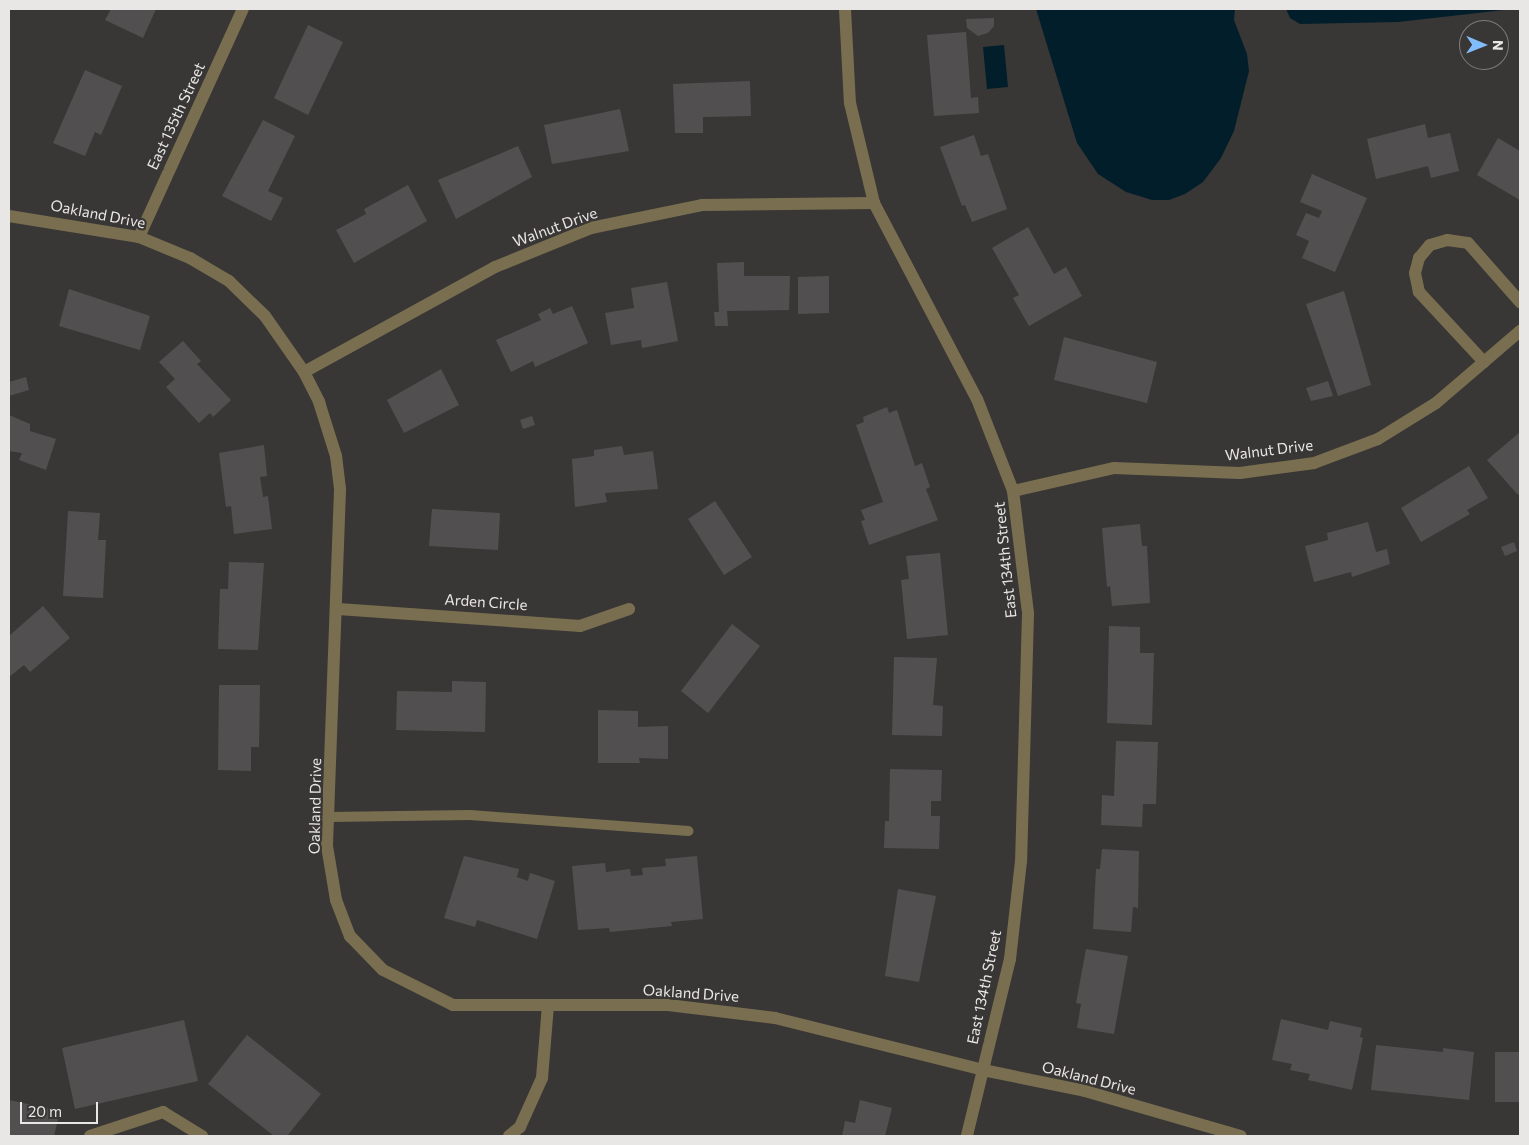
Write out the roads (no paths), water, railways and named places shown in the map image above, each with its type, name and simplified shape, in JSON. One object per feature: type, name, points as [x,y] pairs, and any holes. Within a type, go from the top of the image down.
[{"type":"street","name":"East 135th Street","points":[[139,237],[243,9]]},
{"type":"street","name":"East 134th Street","points":[[845,9],[850,103],[874,202],[977,399],[1013,491],[1028,614],[1021,861],[1010,959],[966,1136]]},
{"type":"street","name":"Walnut Drive","points":[[304,372],[495,267],[591,228],[702,205],[874,202]]},
{"type":"street","name":"Oakland Drive","points":[[9,216],[139,237],[190,258],[229,281],[266,316],[304,372],[319,402],[336,456],[340,490],[338,609],[327,846],[336,900],[350,936],[383,970],[453,1005],[668,1005],[720,1009],[775,1018],[983,1070],[1085,1091],[1241,1136]]},
{"type":"street","points":[[1484,362],[1419,292],[1415,273],[1420,258],[1430,245],[1447,240],[1468,243],[1520,302]]},
{"type":"street","name":"Walnut Drive","points":[[1013,491],[1114,468],[1240,472],[1314,463],[1378,439],[1436,403],[1520,330]]},
{"type":"street","name":"Arden Circle","points":[[338,609],[580,626],[629,609]]},
{"type":"street","points":[[509,1136],[520,1127],[542,1078],[548,1005]]},
{"type":"street","points":[[90,1136],[163,1112],[202,1136]]},
{"type":"lane","points":[[329,816],[470,815],[688,831]]},
{"type":"water","points":[[1036,9],[1235,9],[1234,20],[1247,54],[1249,71],[1234,131],[1221,158],[1203,182],[1185,194],[1169,200],[1152,200],[1126,192],[1098,174],[1077,143]]},
{"type":"water","points":[[1286,9],[1513,9],[1398,22],[1300,24],[1290,18]]},
{"type":"water","points":[[1004,45],[1008,87],[987,89],[983,47]]}]
